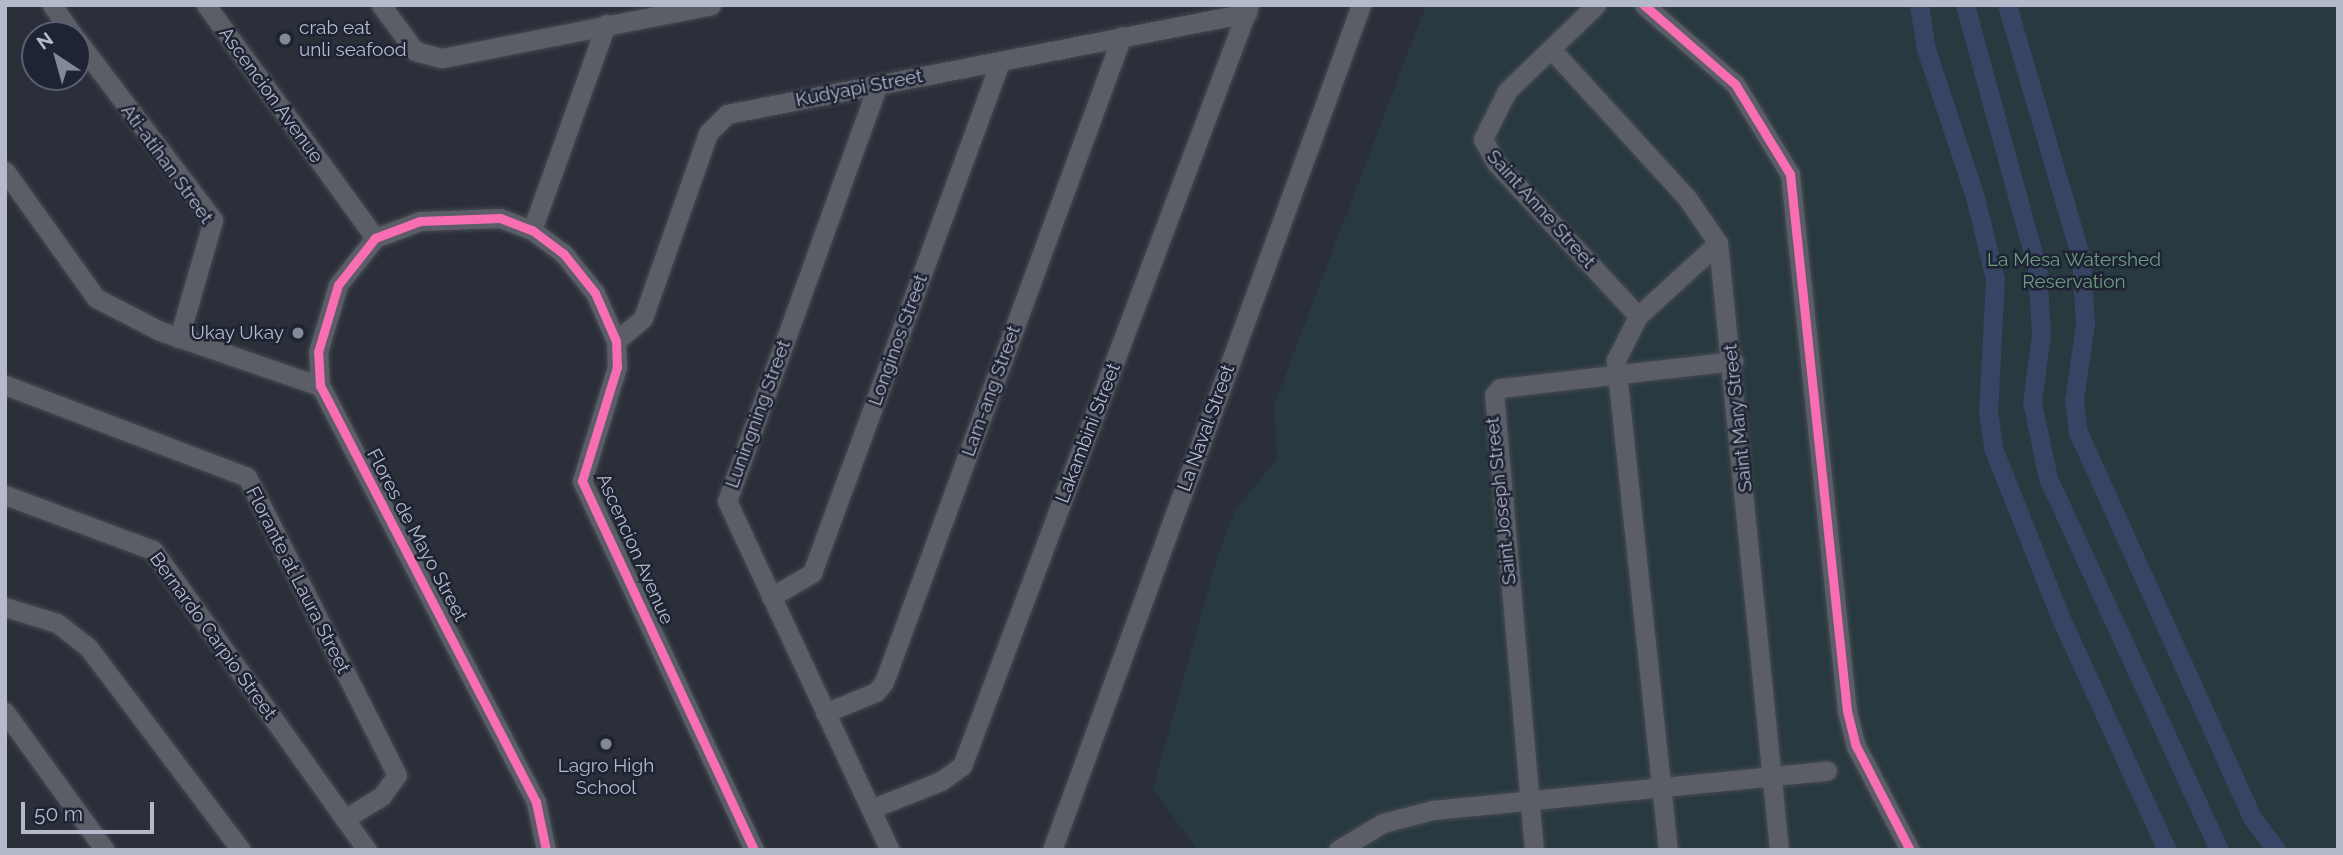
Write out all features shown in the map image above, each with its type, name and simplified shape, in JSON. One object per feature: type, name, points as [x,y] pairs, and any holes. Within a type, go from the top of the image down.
[{"type":"street","points":[[52,5],[63,21]]},
{"type":"street","name":"Ascencion Avenue","points":[[206,5],[376,238],[420,221],[461,215],[500,218],[532,230],[585,277],[616,341],[613,391],[582,481],[754,850]]},
{"type":"street","points":[[382,5],[415,51],[428,58],[707,6]]},
{"type":"street","name":"La Naval Street","points":[[1052,850],[1361,5]]},
{"type":"street","name":"Saint Anne Street","points":[[1596,5],[1493,108],[1483,139],[1496,163],[1638,316]]},
{"type":"street","points":[[1644,5],[1735,84],[1790,174],[1847,711],[1856,746],[1910,850]]},
{"type":"street","name":"Kudyapi Street","points":[[616,341],[643,318],[715,120],[1248,9]]},
{"type":"street","name":"Lakambini Street","points":[[871,809],[941,781],[962,766],[1248,9]]},
{"type":"street","points":[[532,230],[606,24]]},
{"type":"street","name":"Lam-ang Street","points":[[825,713],[876,692],[884,682],[1122,36]]},
{"type":"street","name":"Saint Mary Street","points":[[1551,49],[1687,198],[1718,243],[1733,361],[1779,850]]},
{"type":"street","name":"Ati-atihan Street","points":[[91,59],[213,220],[179,338]]},
{"type":"street","name":"Longinos Street","points":[[771,597],[812,572],[1000,62]]},
{"type":"street","name":"Luningning Street","points":[[878,84],[727,501],[890,850]]},
{"type":"street","points":[[5,171],[96,298],[179,338],[320,386]]},
{"type":"street","name":"Flores de Mayo Street","points":[[376,238],[338,285],[318,352],[320,386],[536,802],[546,850]]},
{"type":"street","points":[[1668,850],[1617,375],[1619,347],[1638,316],[1718,243]]},
{"type":"street","name":"Saint Joseph Street","points":[[1534,850],[1492,405],[1500,388],[1733,361]]},
{"type":"street","name":"Florante at Laura Street","points":[[5,385],[247,477],[397,775],[382,796],[344,819]]},
{"type":"street","name":"Bernardo Carpio Street","points":[[5,495],[153,550],[367,850]]},
{"type":"street","points":[[5,607],[57,623],[88,647],[241,850]]},
{"type":"street","points":[[5,712],[105,850]]},
{"type":"street","points":[[1338,850],[1407,815],[1827,771]]},
{"type":"green space","name":"La Mesa Watershed Reservation","points":[[1426,5],[2338,5],[2338,850],[1197,850],[1153,788],[1218,555],[1235,510],[1277,459],[1274,405]]},
{"type":"waterway","points":[[1919,5],[1926,49],[1975,197],[1995,279],[1988,411],[1993,448],[2062,621],[2167,850]]},
{"type":"waterway","points":[[1965,5],[2037,268],[2041,334],[2032,402],[2048,478],[2219,850]]},
{"type":"waterway","points":[[2007,5],[2081,258],[2085,324],[2074,400],[2078,432],[2253,819],[2276,850]]},
{"type":"cycle path","points":[[1644,5],[1735,84],[1790,174],[1847,711],[1856,746],[1910,850]]},
{"type":"cycle path","points":[[546,850],[536,802],[320,386],[318,352],[338,285],[375,238],[420,221],[500,218],[532,230],[563,253],[595,293],[616,341],[617,367],[582,481],[754,850]]},
{"type":"place","name":"crab eat unli seafood","points":[[285,39]]},
{"type":"place","name":"Ukay Ukay","points":[[298,333]]},
{"type":"place","name":"Lagro High School","points":[[606,744]]}]
